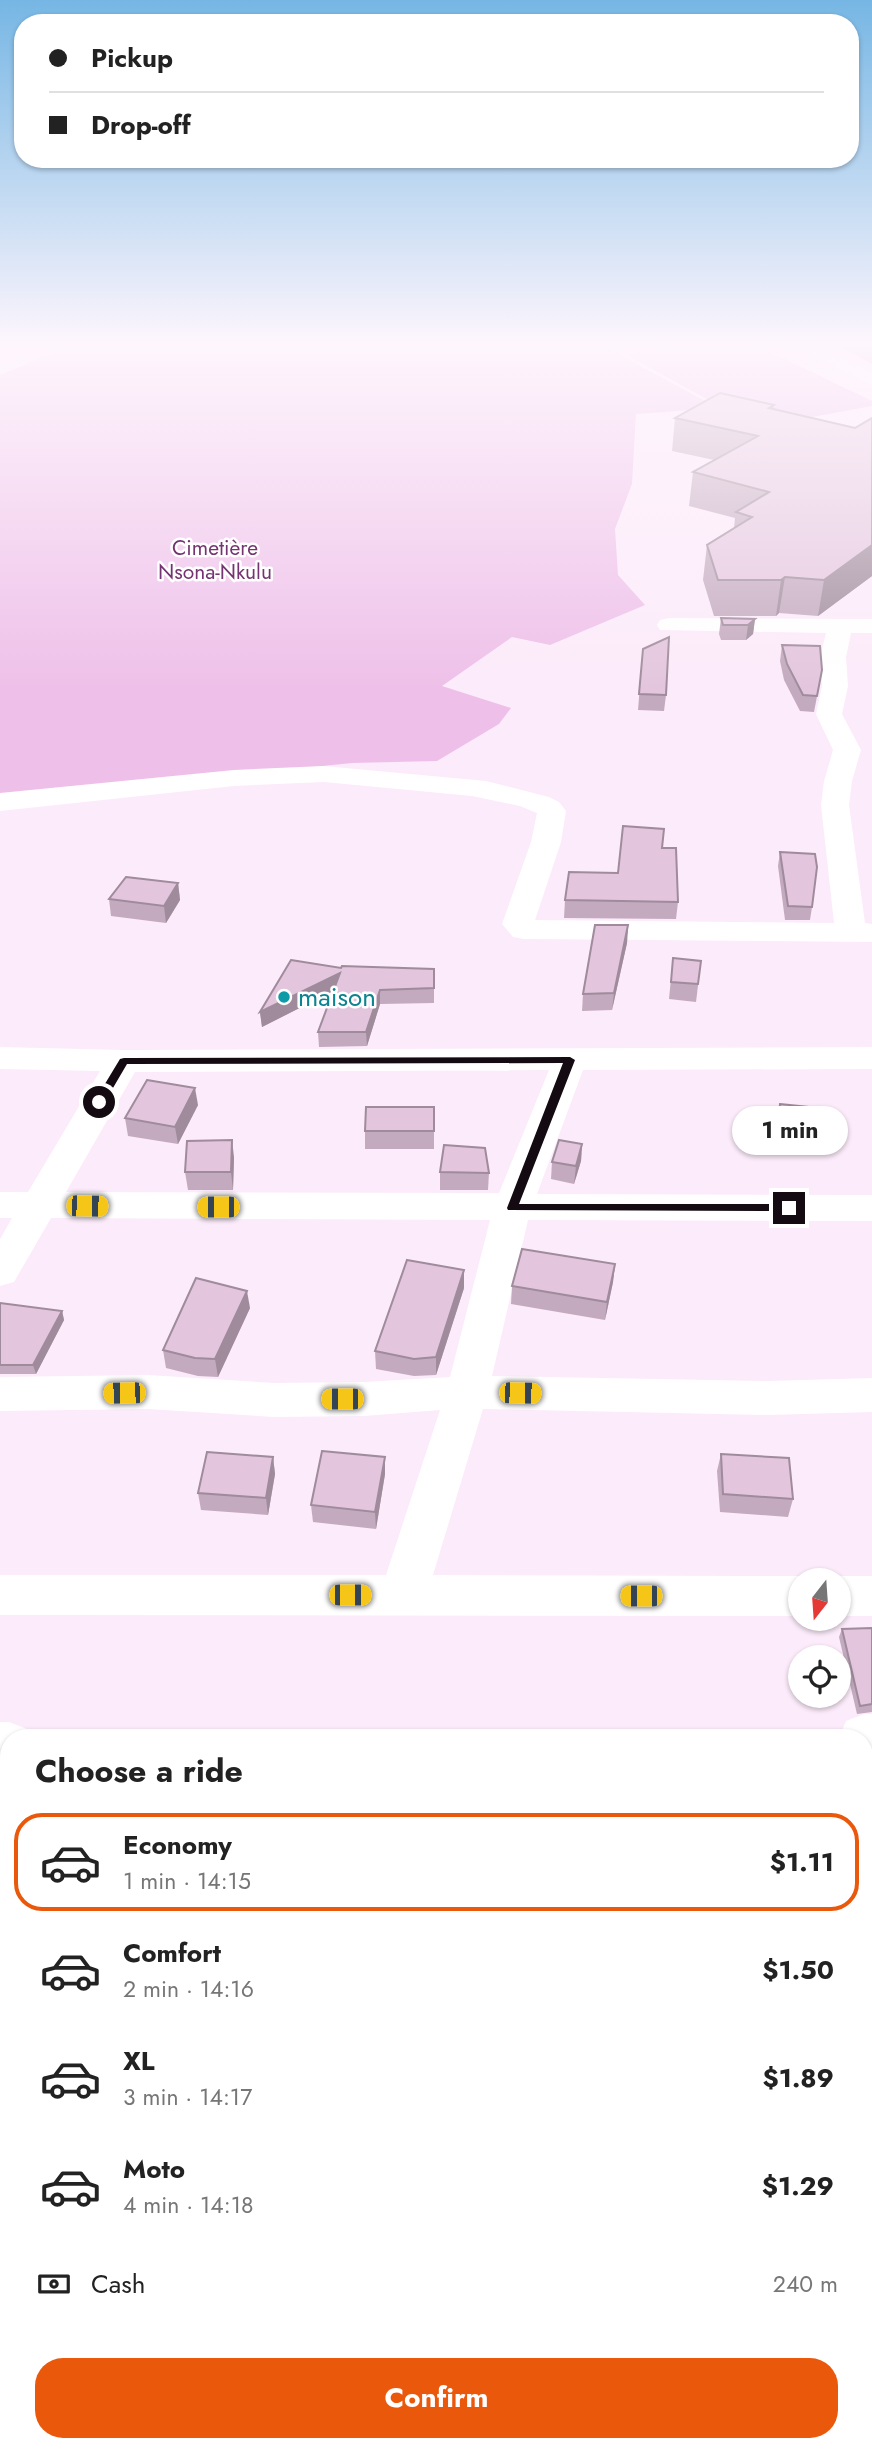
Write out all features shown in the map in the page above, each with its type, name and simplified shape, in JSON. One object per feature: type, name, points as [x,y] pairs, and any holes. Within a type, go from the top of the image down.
[{"type":"street","points":[[669,625],[872,626]]},
{"type":"street","points":[[0,802],[56,800],[175,784],[311,774],[357,775],[469,785],[546,806],[552,811],[546,842],[518,924],[524,930],[861,933],[835,805],[838,781],[847,750],[829,714],[835,686],[833,657],[840,626]]},
{"type":"street","points":[[0,1058],[124,1061],[872,1058]]},
{"type":"street","points":[[403,1596],[467,1392],[512,1208],[570,1060]]},
{"type":"street","points":[[0,1272],[124,1061]]},
{"type":"street","points":[[0,1205],[872,1208]]},
{"type":"street","points":[[0,1394],[148,1392],[274,1400],[364,1399],[467,1392],[768,1398],[872,1395]]},
{"type":"street","points":[[0,1595],[788,1596]]},
{"type":"street","points":[[851,1596],[872,1596]]},
{"type":"green space","name":"Cimetière Nsona-Nkulu","points":[[0,460],[633,460],[632,484],[615,529],[618,575],[645,605],[550,645],[512,637],[442,686],[511,708],[499,724],[437,761],[352,763],[0,799]]},
{"type":"building","points":[[714,460],[872,460],[872,545],[824,580],[785,577],[781,580],[718,580],[707,545],[752,517],[736,512],[769,492],[693,472]]},
{"type":"building","points":[[721,618],[755,619],[748,625],[723,625]]},
{"type":"building","points":[[669,637],[666,695],[639,694],[643,649]]},
{"type":"building","points":[[782,645],[820,646],[822,670],[817,696],[803,695],[787,664]]},
{"type":"building","points":[[623,826],[664,829],[662,848],[676,848],[678,902],[565,900],[569,872],[618,873]]},
{"type":"building","points":[[780,852],[815,854],[817,867],[812,907],[788,906]]},
{"type":"building","points":[[126,877],[178,883],[164,906],[109,899]]},
{"type":"building","points":[[595,925],[628,925],[614,993],[583,994]]},
{"type":"building","points":[[673,958],[701,961],[698,984],[671,982]]},
{"type":"building","points":[[291,960],[341,968],[434,969],[434,988],[380,990],[366,1032],[318,1032],[340,973],[260,1012]]},
{"type":"building","points":[[147,1080],[195,1088],[175,1127],[125,1118]]},
{"type":"building","points":[[780,1104],[808,1107],[806,1138],[777,1135]]},
{"type":"building","points":[[366,1107],[434,1107],[434,1131],[365,1131]]},
{"type":"building","points":[[232,1140],[231,1172],[185,1172],[187,1141]]},
{"type":"building","points":[[559,1140],[582,1144],[576,1166],[552,1162]]},
{"type":"building","points":[[444,1145],[485,1148],[489,1173],[440,1172]]},
{"type":"building","points":[[522,1249],[615,1264],[607,1302],[512,1286]]},
{"type":"building","points":[[407,1260],[464,1270],[436,1357],[414,1359],[375,1351]]},
{"type":"building","points":[[196,1278],[247,1291],[215,1359],[195,1358],[163,1350]]},
{"type":"building","points":[[0,1303],[62,1311],[33,1365],[0,1365]]},
{"type":"building","points":[[322,1451],[385,1457],[375,1512],[311,1505]]},
{"type":"building","points":[[207,1452],[273,1457],[266,1498],[198,1493]]},
{"type":"building","points":[[721,1454],[789,1458],[793,1499],[723,1494]]},
{"type":"building","points":[[872,1628],[872,1704],[860,1706],[851,1668],[851,1645],[846,1645],[842,1631],[851,1631],[851,1629]]},
{"type":"place","name":"maison","points":[[284,997]]},
{"type":"route","points":[[99,1102],[124,1061],[570,1060],[512,1208],[789,1208]]}]
